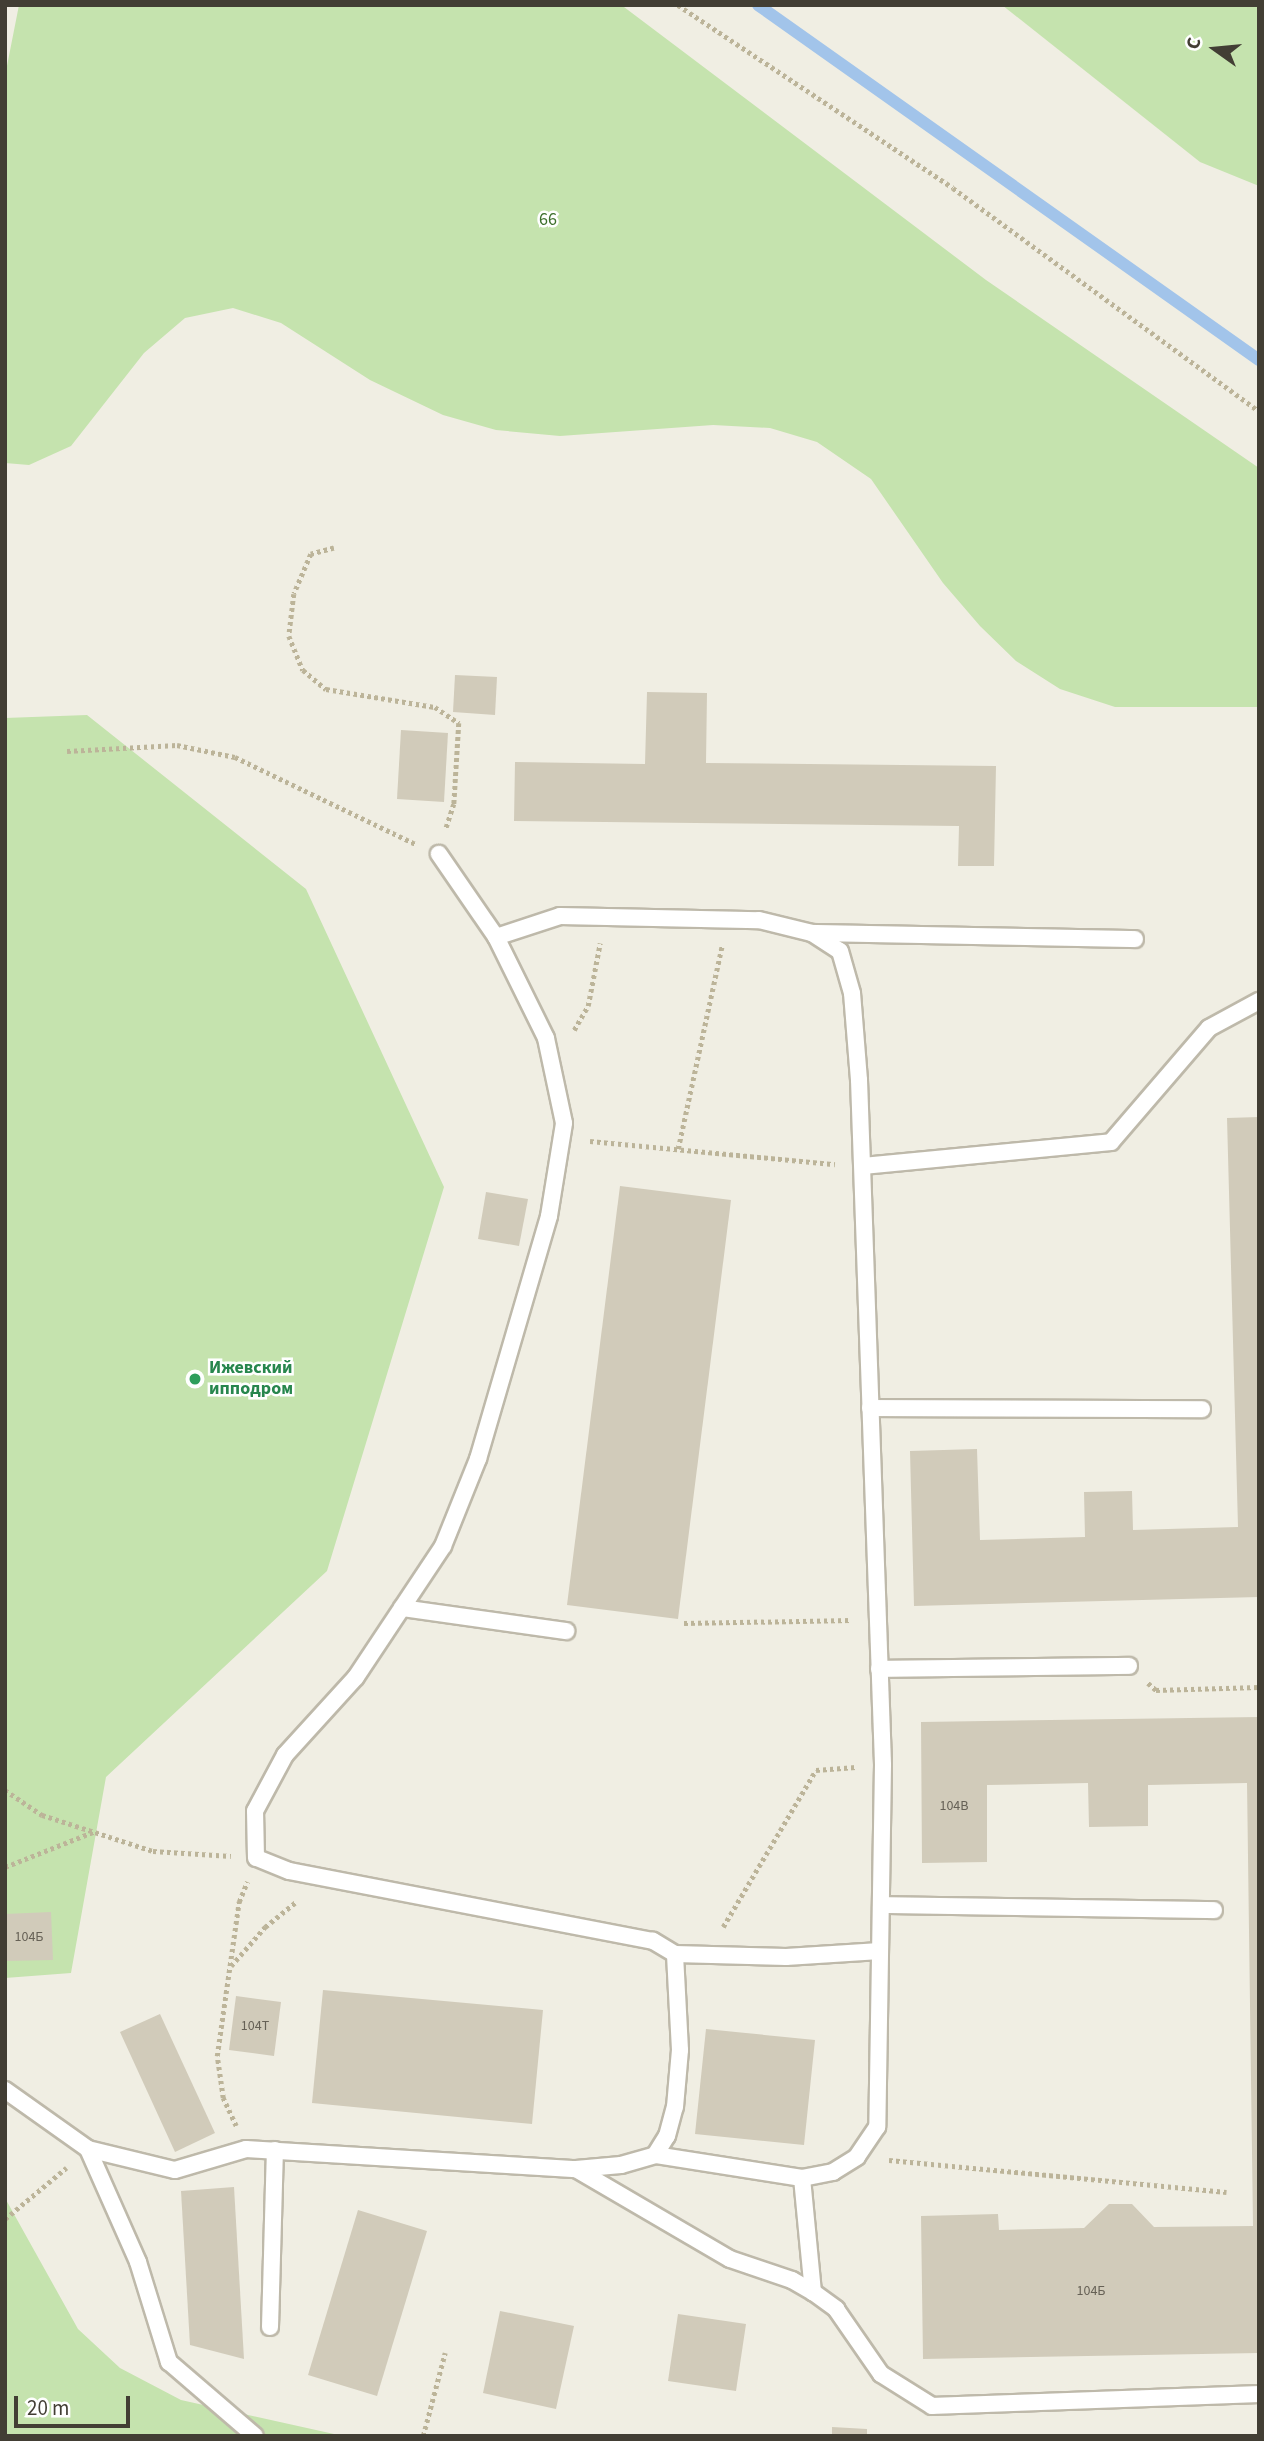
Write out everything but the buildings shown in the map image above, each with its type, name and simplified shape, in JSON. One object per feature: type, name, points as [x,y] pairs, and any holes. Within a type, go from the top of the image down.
[{"type":"lane","points":[[439,854],[496,937],[546,1038],[564,1123],[549,1216],[478,1459],[443,1546],[356,1677],[285,1755],[255,1811],[256,1858],[289,1871],[653,1941],[675,1954],[880,1951]]},
{"type":"lane","points":[[496,937],[560,916],[759,920],[812,933],[1135,939]]},
{"type":"lane","points":[[5,2090],[88,2149],[175,2170],[246,2149],[576,2169],[621,2165],[655,2155],[802,2178],[833,2172],[857,2157],[877,2127],[883,1765],[863,1167],[852,993],[840,951],[812,933]]},
{"type":"lane","points":[[863,1167],[1111,1142],[1209,1028],[1259,1001]]},
{"type":"lane","points":[[870,1408],[1202,1409]]},
{"type":"lane","points":[[402,1608],[566,1631]]},
{"type":"lane","points":[[879,1669],[1129,1666]]},
{"type":"lane","points":[[881,1905],[1214,1910]]},
{"type":"lane","points":[[655,2155],[667,2136],[676,2095],[680,2050],[675,1954]]},
{"type":"lane","points":[[88,2149],[138,2262],[169,2362],[255,2436]]},
{"type":"lane","points":[[270,2327],[275,2150]]},
{"type":"lane","points":[[576,2169],[730,2259],[792,2280],[813,2292],[836,2309],[881,2374],[932,2406],[1259,2394]]},
{"type":"lane","points":[[802,2178],[813,2292]]},
{"type":"path","points":[[678,5],[953,188],[1259,411]]},
{"type":"path","points":[[67,751],[177,745],[235,757],[439,854],[454,804],[459,723],[435,707],[326,689],[303,670],[289,636],[299,574],[311,554],[334,548]]},
{"type":"path","points":[[552,1068],[588,1006],[606,917]]},
{"type":"path","points":[[678,1149],[728,919]]},
{"type":"path","points":[[561,1138],[863,1167]]},
{"type":"path","points":[[684,1623],[878,1619]]},
{"type":"path","points":[[1129,1666],[1156,1690],[1259,1687]]},
{"type":"path","points":[[706,1955],[816,1770],[883,1765]]},
{"type":"path","points":[[5,1790],[42,1815],[153,1851],[256,1858],[239,1902],[217,2056],[223,2098],[246,2149]]},
{"type":"path","points":[[5,1867],[94,1832]]},
{"type":"path","points":[[230,1967],[292,1904],[341,1881]]},
{"type":"path","points":[[5,2219],[88,2149]]},
{"type":"path","points":[[857,2157],[1226,2192]]},
{"type":"path","points":[[423,2436],[445,2353]]},
{"type":"green space","name":"66","points":[[19,5],[624,7],[986,280],[1259,468],[1259,707],[1115,707],[1060,689],[1016,661],[980,626],[943,583],[871,479],[817,442],[770,428],[713,425],[560,436],[496,430],[443,415],[370,380],[281,323],[233,308],[185,318],[144,353],[71,446],[29,465],[5,463],[5,76]]},
{"type":"green space","points":[[1002,5],[1259,5],[1259,186],[1200,162]]},
{"type":"green space","name":"Ижевский ипподром","points":[[87,715],[306,889],[444,1187],[327,1571],[106,1777],[71,1973],[5,1978],[5,718]]},
{"type":"green space","points":[[5,2198],[78,2329],[120,2368],[181,2400],[343,2436],[5,2436]]},
{"type":"waterway","points":[[758,5],[1259,360]]},
{"type":"place","name":"Ижевский ипподром","points":[[195,1379]]}]
